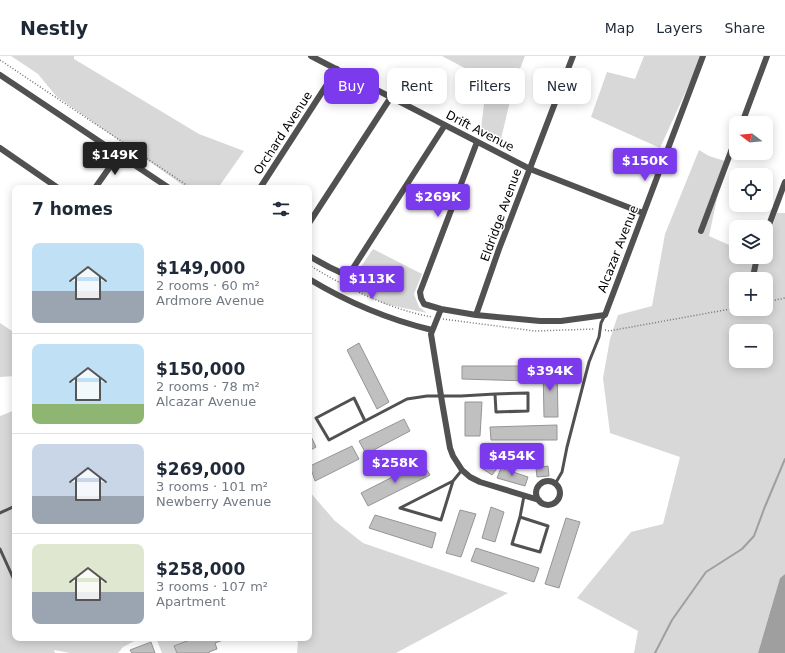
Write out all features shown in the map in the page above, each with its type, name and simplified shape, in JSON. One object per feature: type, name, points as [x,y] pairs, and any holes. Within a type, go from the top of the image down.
[{"type":"street","name":"Drift Avenue","points":[[312,56],[335,68]]},
{"type":"street","name":"Eldridge Avenue","points":[[476,315],[573,56]]},
{"type":"street","name":"Alcazar Avenue","points":[[605,315],[703,56]]},
{"type":"street","points":[[745,116],[767,56]]},
{"type":"street","points":[[0,75],[165,185]]},
{"type":"street","name":"Orchard Avenue","points":[[262,185],[324,89]]},
{"type":"street","points":[[312,218],[387,103]]},
{"type":"street","name":"Drift Avenue","points":[[404,104],[530,169],[644,213]]},
{"type":"street","points":[[312,258],[348,276],[445,125]]},
{"type":"street","points":[[477,142],[420,292],[424,304],[441,309],[476,315],[540,321],[561,322],[605,315]]},
{"type":"street","points":[[0,148],[54,185]]},
{"type":"street","points":[[97,185],[119,154]]},
{"type":"street","points":[[701,231],[729,157]]},
{"type":"street","points":[[771,220],[785,182]]},
{"type":"street","points":[[754,272],[756,264]]},
{"type":"street","points":[[312,281],[372,310],[395,319],[432,330]]},
{"type":"street","points":[[441,309],[431,334],[450,448],[453,456],[462,470],[470,477],[480,482],[539,500],[541,503],[548,505],[556,501],[560,493],[559,489],[555,484],[548,481],[539,484],[536,493],[539,500]]},
{"type":"lane","points":[[555,484],[562,472],[566,447],[589,362],[601,330],[601,323],[605,315]]},
{"type":"lane","points":[[365,421],[354,398],[316,418],[329,440],[407,399],[441,395],[461,396],[495,394],[528,393],[528,412],[496,412],[495,394]]},
{"type":"lane","points":[[453,481],[400,508],[442,520],[453,481],[462,470]]},
{"type":"lane","points":[[520,517],[548,526],[540,552],[512,544],[520,517],[524,496]]},
{"type":"lane","points":[[0,507],[1,512],[12,507]]},
{"type":"lane","points":[[0,548],[12,575]]},
{"type":"path","points":[[0,60],[186,185]]},
{"type":"path","points":[[312,268],[338,283],[381,303],[421,315],[535,331],[592,328],[609,331],[729,309]]},
{"type":"path","points":[[773,301],[785,298]]},
{"type":"shaded area","points":[[11,56],[74,56],[74,59],[199,134],[244,151],[220,185],[183,185],[56,96],[38,74]]},
{"type":"shaded area","points":[[442,56],[525,56],[520,68],[464,68]]},
{"type":"shaded area","points":[[644,56],[702,56],[660,148],[591,117],[607,72],[635,79]]},
{"type":"shaded area","points":[[484,104],[509,104],[501,139],[481,128]]},
{"type":"shaded area","points":[[699,150],[709,156],[725,161],[709,236],[729,245],[729,264],[773,264],[773,224],[777,213],[785,213],[785,574],[780,578],[758,653],[634,653],[638,631],[577,598],[631,532],[663,524],[680,457],[610,433],[603,378],[610,339],[618,315],[652,306],[665,234]]},
{"type":"shaded area","points":[[373,249],[422,274],[414,294],[419,307],[427,313],[385,304],[338,283],[356,274]]},
{"type":"shaded area","points":[[0,323],[12,331],[12,376],[0,377]]},
{"type":"shaded area","points":[[12,411],[12,641],[134,641],[123,647],[118,653],[70,653],[54,650],[55,653],[0,653],[0,416]]},
{"type":"shaded area","points":[[312,494],[335,521],[363,543],[508,593],[396,653],[297,653],[298,642],[296,641],[312,641]]},
{"type":"shaded area","points":[[785,574],[785,653],[758,653],[780,578]]},
{"type":"shaded area","points":[[157,641],[205,641],[183,653],[162,653]]},
{"type":"building","points":[[359,343],[389,402],[377,409],[347,350]]},
{"type":"building","points":[[462,366],[528,366],[528,381],[462,379]]},
{"type":"building","points":[[543,367],[557,367],[558,417],[544,417]]},
{"type":"building","points":[[465,402],[482,402],[480,436],[465,436]]},
{"type":"building","points":[[404,419],[410,431],[366,454],[359,441]]},
{"type":"building","points":[[557,425],[557,440],[491,440],[490,427]]},
{"type":"building","points":[[312,438],[316,447],[312,449]]},
{"type":"building","points":[[352,446],[359,459],[315,481],[312,472],[312,465]]},
{"type":"building","points":[[489,454],[501,463],[492,475],[480,467]]},
{"type":"building","points":[[422,462],[430,475],[368,506],[361,493]]},
{"type":"building","points":[[548,466],[549,476],[537,477],[536,468]]},
{"type":"building","points":[[501,468],[528,477],[525,486],[497,478]]},
{"type":"building","points":[[491,507],[504,512],[495,542],[482,538]]},
{"type":"building","points":[[460,510],[476,514],[461,557],[446,553]]},
{"type":"building","points":[[375,515],[436,533],[432,548],[369,528]]},
{"type":"building","points":[[566,518],[580,522],[559,588],[545,584]]},
{"type":"building","points":[[476,548],[539,568],[534,582],[471,561]]},
{"type":"building","points":[[187,641],[220,641],[215,643],[217,649],[209,653],[177,653],[174,646]]},
{"type":"building","points":[[151,642],[155,653],[132,653],[130,650]]},
{"type":"waterway","points":[[655,653],[672,620],[706,572],[742,549],[754,536],[785,459]]}]
